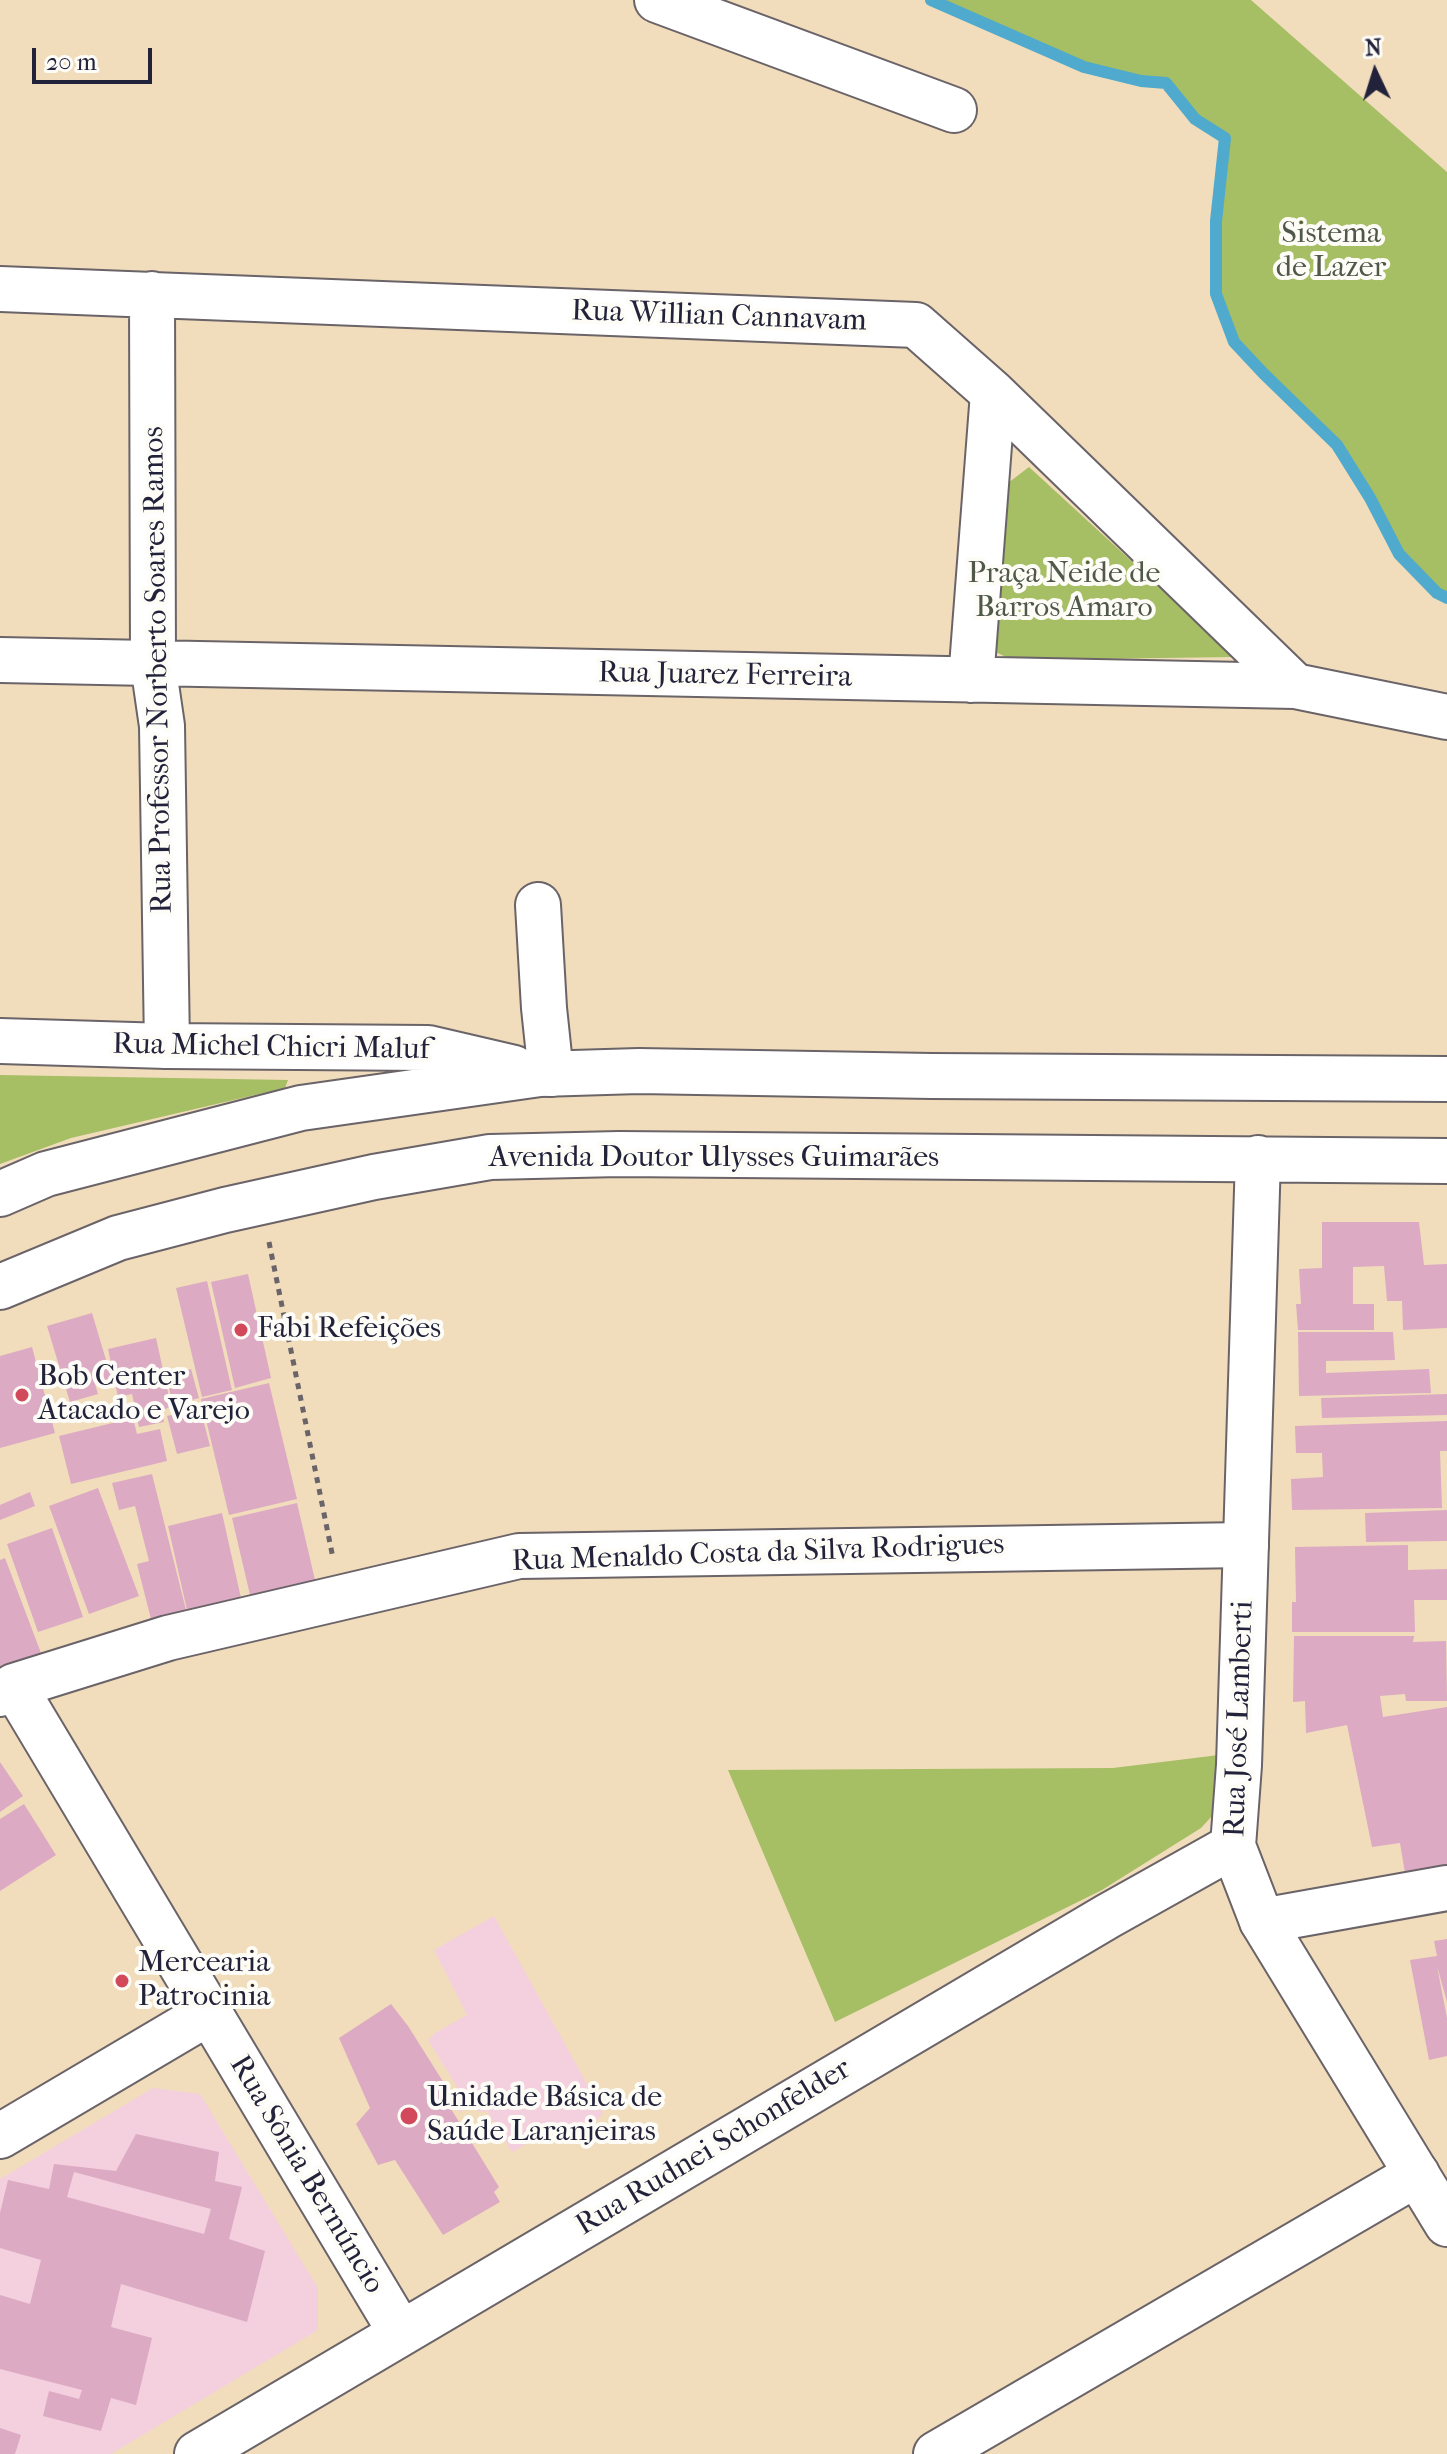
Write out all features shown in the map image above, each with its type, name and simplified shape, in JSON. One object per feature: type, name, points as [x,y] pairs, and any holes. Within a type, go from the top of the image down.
[{"type":"street","points":[[657,0],[954,110]]},
{"type":"street","name":"Rua Willian Cannavam","points":[[0,289],[916,325],[993,393],[1295,686]]},
{"type":"street","name":"Rua Professor Norberto Soares Ramos","points":[[152,294],[153,664],[162,726],[167,1046]]},
{"type":"street","points":[[971,680],[993,393]]},
{"type":"street","name":"Rua Juarez Ferreira","points":[[0,660],[1295,686],[1447,717]]},
{"type":"street","points":[[538,905],[545,1074]]},
{"type":"street","name":"Rua Michel Chicri Maluf","points":[[0,1041],[428,1048],[545,1074]]},
{"type":"street","points":[[0,1194],[46,1174],[301,1108],[545,1074],[639,1071],[1447,1079]]},
{"type":"street","name":"Avenida Doutor Ulysses Guimarães","points":[[0,1287],[118,1238],[374,1177],[490,1157],[634,1154],[1447,1161]]},
{"type":"street","name":"Rua José Lamberti","points":[[1258,1158],[1239,1765],[1233,1846],[1262,1921],[1447,2224]]},
{"type":"street","name":"Rua Menaldo Costa da Silva Rodrigues","points":[[7,1690],[168,1638],[519,1556],[1246,1545]]},
{"type":"street","name":"Rua Sônia Bernúncio","points":[[7,1690],[210,2012],[401,2333]]},
{"type":"street","name":"Rua Rudnei Schonfelder","points":[[197,2454],[1108,1916],[1233,1846]]},
{"type":"street","points":[[1262,1921],[1447,1888]]},
{"type":"street","points":[[0,2136],[210,2012]]},
{"type":"street","points":[[936,2454],[1417,2174]]},
{"type":"path","points":[[261,1203],[341,1598]]},
{"type":"shaded area","points":[[494,1916],[603,2113],[579,2141],[560,2125],[512,2152],[487,2111],[478,2112],[474,2104],[460,2112],[452,2103],[457,2099],[455,2094],[459,2090],[428,2040],[467,2015],[434,1950]]},
{"type":"shaded area","points":[[153,2088],[200,2094],[318,2288],[318,2330],[111,2454],[0,2454],[0,2179]]},
{"type":"green space","name":"Sistema de Lazer","points":[[934,0],[1251,0],[1447,172],[1447,598],[1437,593],[1399,554],[1337,445],[1234,342],[1216,294],[1216,221],[1225,138],[1195,119],[1166,83],[1141,81],[1084,67]]},
{"type":"green space","name":"Praça Neide de Barros Amaro","points":[[1029,467],[1236,657],[1012,660],[990,649],[1008,483]]},
{"type":"green space","points":[[0,1075],[288,1080],[285,1088],[71,1138],[0,1164]]},
{"type":"green space","points":[[1219,1755],[1217,1798],[1212,1816],[1201,1828],[1102,1890],[835,2022],[728,1770],[1113,1768]]},
{"type":"building","points":[[1322,1222],[1419,1222],[1424,1265],[1447,1264],[1447,1328],[1403,1330],[1402,1301],[1387,1301],[1384,1266],[1353,1267],[1353,1304],[1374,1304],[1374,1330],[1298,1330],[1296,1304],[1301,1304],[1299,1269],[1322,1268]]},
{"type":"building","name":"Fabi Refeições","points":[[248,1274],[271,1378],[235,1388],[211,1282]]},
{"type":"building","points":[[207,1281],[232,1390],[202,1397],[176,1288]]},
{"type":"building","points":[[92,1313],[112,1380],[95,1384],[98,1394],[70,1402],[47,1326]]},
{"type":"building","points":[[1298,1332],[1393,1332],[1395,1360],[1326,1361],[1326,1373],[1429,1369],[1431,1393],[1299,1396]]},
{"type":"building","points":[[156,1338],[171,1406],[162,1411],[164,1422],[139,1427],[132,1394],[118,1397],[108,1349]]},
{"type":"building","name":"Bob Center Atacado e Varejo","points":[[32,1347],[55,1433],[0,1448],[0,1356]]},
{"type":"building","points":[[191,1369],[199,1398],[173,1405],[166,1376]]},
{"type":"building","points":[[269,1383],[297,1499],[229,1515],[201,1399]]},
{"type":"building","points":[[1447,1394],[1447,1415],[1322,1418],[1321,1398]]},
{"type":"building","points":[[200,1408],[210,1446],[177,1454],[167,1416]]},
{"type":"building","points":[[133,1418],[137,1434],[160,1429],[167,1461],[71,1484],[59,1436]]},
{"type":"building","points":[[1447,1421],[1447,1451],[1440,1451],[1442,1508],[1292,1510],[1291,1479],[1323,1477],[1322,1453],[1296,1453],[1295,1426]]},
{"type":"building","points":[[152,1474],[188,1618],[153,1627],[137,1564],[149,1561],[135,1506],[119,1510],[112,1483]]},
{"type":"building","points":[[98,1488],[139,1596],[89,1614],[49,1506]]},
{"type":"building","points":[[30,1492],[35,1506],[0,1520],[0,1505]]},
{"type":"building","points":[[297,1503],[315,1580],[250,1595],[232,1518]]},
{"type":"building","points":[[1447,1510],[1447,1541],[1366,1542],[1365,1513]]},
{"type":"building","points":[[222,1513],[241,1598],[187,1610],[168,1526]]},
{"type":"building","points":[[52,1528],[83,1617],[38,1632],[7,1544]]},
{"type":"building","points":[[1408,1545],[1408,1570],[1447,1569],[1447,1600],[1414,1600],[1415,1632],[1292,1632],[1292,1602],[1296,1602],[1295,1547]]},
{"type":"building","points":[[5,1558],[41,1653],[0,1669],[0,1560]]},
{"type":"building","points":[[1294,1636],[1414,1636],[1413,1642],[1446,1641],[1447,1701],[1406,1701],[1405,1694],[1380,1696],[1383,1717],[1447,1707],[1447,1866],[1405,1873],[1400,1843],[1372,1847],[1347,1725],[1306,1733],[1305,1701],[1293,1702]]},
{"type":"building","points":[[0,1762],[23,1796],[0,1812]]},
{"type":"building","points":[[24,1804],[56,1855],[0,1891],[0,1819]]},
{"type":"building","points":[[1447,1939],[1447,2002],[1437,1966],[1447,2018],[1447,2056],[1429,2060],[1410,1960],[1437,1956],[1434,1941]]},
{"type":"building","name":"Unidade Básica de Saúde Laranjeiras","points":[[391,2004],[454,2099],[448,2104],[499,2187],[494,2192],[500,2202],[443,2235],[395,2160],[378,2165],[356,2124],[370,2108],[339,2038]]},
{"type":"building","points":[[136,2134],[219,2152],[215,2181],[242,2187],[229,2239],[265,2251],[247,2322],[121,2284],[111,2327],[152,2338],[136,2405],[111,2398],[101,2431],[43,2416],[49,2391],[79,2399],[82,2390],[0,2369],[0,2295],[30,2304],[41,2260],[0,2248],[0,2213],[8,2180],[49,2189],[54,2164],[116,2171]],"holes":[[[74,2172],[211,2209],[204,2234],[67,2197]]]},
{"type":"building","points":[[0,2428],[21,2435],[15,2454],[0,2454]]},
{"type":"waterway","points":[[931,0],[1084,67],[1141,81],[1166,83],[1195,119],[1225,138],[1216,221],[1216,294],[1234,342],[1337,445],[1370,498],[1399,554],[1437,593],[1447,598]]},
{"type":"place","name":"Fabi Refeições","points":[[241,1330]]},
{"type":"place","name":"Bob Center Atacado e Varejo","points":[[22,1395]]},
{"type":"place","name":"Mercearia Patrocinia","points":[[122,1981]]},
{"type":"place","name":"Unidade Básica de Saúde Laranjeiras","points":[[409,2116]]}]
